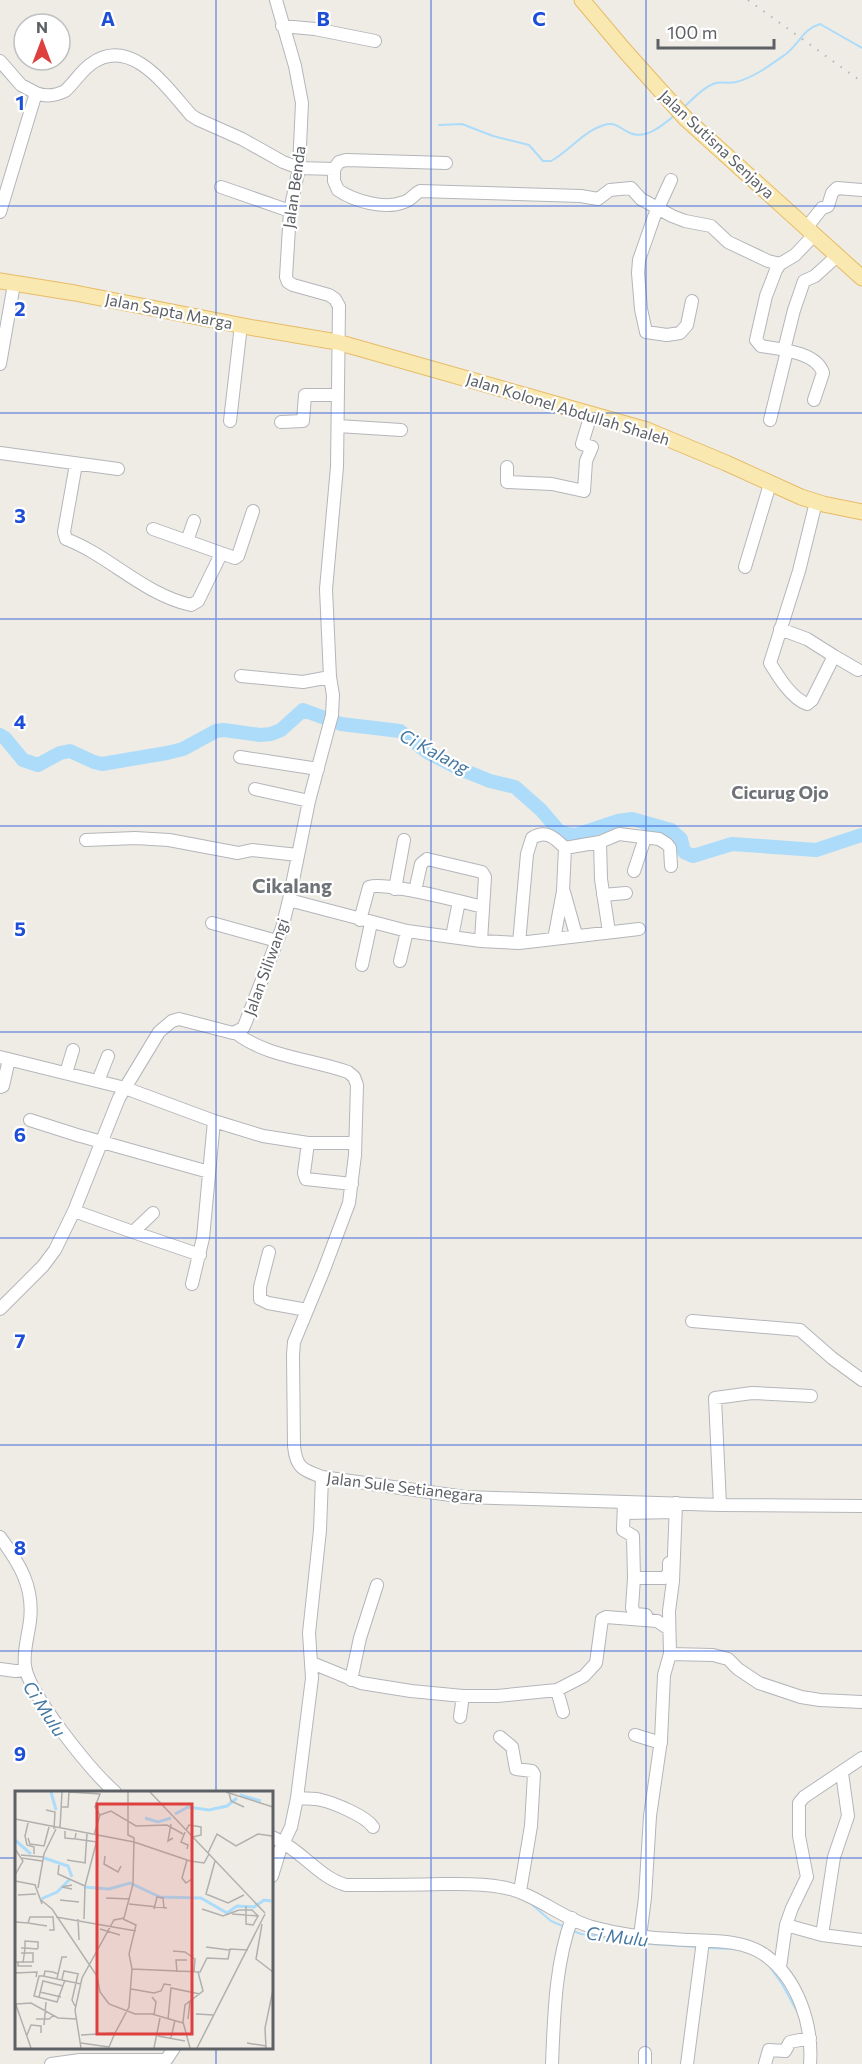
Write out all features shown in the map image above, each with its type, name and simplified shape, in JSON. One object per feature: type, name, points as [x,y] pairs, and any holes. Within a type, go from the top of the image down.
[{"type":"main road","name":"Jalan Sutisna Senjaya","points":[[582,0],[686,119],[862,278]]},
{"type":"main road","name":"Jalan Sapta Marga","points":[[7,282],[337,342]]},
{"type":"main road","name":"Jalan Kolonel Abdullah Shaleh","points":[[337,342],[663,436],[816,502],[862,512]]},
{"type":"street","name":"Jalan Benda","points":[[276,0],[301,90],[299,168],[290,211],[285,267],[288,282],[299,288],[325,294],[335,299],[339,306],[337,342]]},
{"type":"street","points":[[282,26],[315,29],[375,41]]},
{"type":"street","points":[[0,61],[21,85],[48,96],[61,94],[91,64],[108,57],[127,56],[156,76],[191,115],[242,140],[272,158],[299,168],[334,169]]},
{"type":"street","points":[[0,212],[36,93]]},
{"type":"street","points":[[446,163],[346,160],[339,162],[334,169],[334,181],[338,190],[348,196],[370,202],[401,203],[411,199],[420,191],[581,196],[598,199],[610,190],[630,188],[641,199],[685,221],[711,226],[724,240],[768,261],[780,264],[791,259],[811,231],[822,208],[828,206],[832,193],[837,188],[862,190]]},
{"type":"street","points":[[671,180],[658,207],[639,263],[641,309],[646,332],[667,335],[680,333],[687,325],[692,301]]},
{"type":"street","points":[[221,187],[290,211]]},
{"type":"street","points":[[770,420],[794,310],[804,281],[815,276],[838,255]]},
{"type":"street","points":[[780,264],[769,287],[756,340],[761,346],[806,356],[822,369],[823,373],[814,400]]},
{"type":"street","points":[[0,364],[7,282]]},
{"type":"street","points":[[230,421],[241,325]]},
{"type":"street","name":"Jalan Siliwangi","points":[[0,1309],[49,1259],[74,1211],[125,1088],[156,1036],[172,1021],[183,1019],[236,1033],[243,1028],[278,941],[289,900],[309,801],[331,717],[333,695],[330,677],[326,589],[336,489],[337,342]]},
{"type":"street","points":[[281,422],[303,421],[305,395],[338,395]]},
{"type":"street","points":[[507,467],[507,482],[552,484],[584,491],[586,461],[592,447],[582,444],[591,414]]},
{"type":"street","points":[[338,426],[401,430]]},
{"type":"street","points":[[0,453],[118,469]]},
{"type":"street","points":[[76,464],[64,532],[66,539],[89,549],[130,578],[157,592],[191,605],[198,601],[221,554]]},
{"type":"street","points":[[746,567],[770,484]]},
{"type":"street","points":[[816,502],[800,572],[770,663],[803,703],[811,702],[834,656]]},
{"type":"street","points":[[153,529],[234,558],[238,556],[253,511]]},
{"type":"street","points":[[187,541],[194,521]]},
{"type":"street","points":[[780,628],[807,639],[858,670]]},
{"type":"street","points":[[241,676],[303,682],[330,677]]},
{"type":"street","points":[[240,757],[318,769]]},
{"type":"street","points":[[255,789],[309,801]]},
{"type":"street","points":[[519,943],[526,854],[531,841],[537,835],[547,834],[554,837],[565,848],[563,891],[554,939]]},
{"type":"street","points":[[565,848],[600,842],[619,834],[659,839],[668,845],[671,853],[671,866]]},
{"type":"street","points":[[86,840],[135,838],[166,840],[237,853],[252,850],[298,855]]},
{"type":"street","points":[[634,871],[645,838]]},
{"type":"street","points":[[394,889],[404,840]]},
{"type":"street","points":[[600,842],[603,895],[609,932]]},
{"type":"street","points":[[415,891],[420,866],[425,860],[478,869],[485,878],[481,941]]},
{"type":"street","points":[[362,965],[369,887],[415,891],[483,907]]},
{"type":"street","points":[[563,891],[576,935]]},
{"type":"street","points":[[603,895],[626,893]]},
{"type":"street","points":[[289,900],[407,931],[481,941],[519,943],[639,929]]},
{"type":"street","points":[[452,937],[459,901]]},
{"type":"street","points":[[212,923],[278,941]]},
{"type":"street","points":[[400,961],[407,931]]},
{"type":"street","name":"Jalan Sule Setianegara","points":[[236,1033],[248,1042],[263,1048],[344,1071],[352,1075],[358,1088],[352,1184],[345,1214],[296,1336],[293,1355],[294,1446],[297,1462],[302,1469],[322,1477],[465,1497],[625,1508],[720,1505],[862,1506]]},
{"type":"street","points":[[66,1073],[73,1050]]},
{"type":"street","points":[[98,1081],[108,1056]]},
{"type":"street","points":[[0,1087],[6,1081],[4,1058],[125,1088],[214,1121],[263,1136],[308,1143],[320,1141],[355,1143]]},
{"type":"street","points":[[30,1120],[209,1172]]},
{"type":"street","points":[[192,1284],[200,1255],[214,1121]]},
{"type":"street","points":[[308,1143],[304,1173],[306,1179],[352,1184]]},
{"type":"street","points":[[74,1211],[200,1255]]},
{"type":"street","points":[[133,1232],[153,1213]]},
{"type":"street","points":[[269,1252],[260,1287],[260,1299],[268,1303],[307,1310]]},
{"type":"street","points":[[692,1321],[798,1329],[805,1332],[832,1358],[862,1380]]},
{"type":"street","points":[[720,1505],[715,1398],[752,1393],[811,1396]]},
{"type":"street","points":[[273,1873],[282,1845],[291,1827],[297,1798],[311,1684],[312,1663],[309,1633],[320,1530],[322,1477]]},
{"type":"street","points":[[625,1508],[624,1531],[633,1536],[632,1608],[634,1613],[660,1616]]},
{"type":"street","points":[[640,1936],[645,1898],[650,1816],[661,1743],[663,1675],[670,1654],[669,1629],[675,1558],[675,1508]]},
{"type":"street","points":[[634,1578],[660,1579],[667,1576],[670,1536]]},
{"type":"street","points":[[0,1537],[24,1575],[31,1596],[22,1670],[88,1766],[114,1791]]},
{"type":"street","points":[[351,1680],[361,1634],[377,1585]]},
{"type":"street","points":[[312,1663],[351,1680],[372,1686],[462,1696],[497,1696],[557,1690],[584,1676],[596,1663],[600,1626],[602,1619],[606,1617],[657,1621],[669,1629]]},
{"type":"street","points":[[670,1654],[713,1655],[728,1659],[759,1683],[794,1695],[820,1700],[862,1702]]},
{"type":"street","points":[[0,1670],[22,1670]]},
{"type":"street","points":[[557,1690],[563,1712]]},
{"type":"street","points":[[460,1716],[462,1696]]},
{"type":"street","points":[[635,1735],[661,1743]]},
{"type":"street","points":[[500,1737],[512,1747],[516,1768],[532,1771],[534,1774],[531,1826],[520,1891]]},
{"type":"street","points":[[780,1966],[786,1925],[807,1877],[799,1836],[799,1803],[818,1787],[862,1758]]},
{"type":"street","points":[[822,1935],[834,1857],[848,1816],[842,1773]]},
{"type":"street","points":[[297,1798],[324,1801],[363,1818],[373,1827]]},
{"type":"street","points":[[273,1838],[329,1878],[346,1885],[480,1884],[520,1891],[569,1926],[702,1946],[748,1946],[765,1954],[780,1966],[798,1997],[808,2025],[806,2039],[810,2064]]},
{"type":"street","points":[[786,1925],[822,1935],[862,1940]]},
{"type":"street","points":[[552,2064],[555,1997],[569,1926]]},
{"type":"street","points":[[687,2064],[702,1946]]},
{"type":"street","points":[[765,2064],[769,2050],[786,2051],[790,2042],[806,2039]]},
{"type":"street","points":[[51,2064],[80,2060],[165,2062],[173,2049]]},
{"type":"waterway","points":[[684,107],[701,91],[713,84],[736,82],[762,70],[786,54],[809,29],[820,24],[862,48]]},
{"type":"waterway","points":[[439,125],[462,124],[493,136],[529,145],[543,161],[551,161],[590,132],[604,125],[615,125],[630,133],[642,135],[654,130],[675,115]]},
{"type":"waterway","name":"Ci Kalang","points":[[0,735],[23,760],[38,765],[60,753],[70,751],[102,764],[183,749],[216,731],[271,734],[281,730],[303,710],[341,724],[400,731],[427,752],[458,768],[490,781],[515,787],[541,810],[559,831],[567,834],[576,835],[618,821],[632,819],[671,830],[681,839],[684,852],[693,856],[732,844],[816,850],[862,835]]},
{"type":"waterway","name":"Ci Mulu","points":[[326,1882],[342,1890]]},
{"type":"waterway","name":"Ci Mulu","points":[[530,1903],[551,1921],[565,1927]]},
{"type":"waterway","name":"Ci Mulu","points":[[573,1931],[650,1944],[698,1947]]},
{"type":"waterway","name":"Ci Mulu","points":[[706,1948],[734,1949]]},
{"type":"waterway","name":"Ci Mulu","points":[[770,1967],[798,2013]]},
{"type":"railway","points":[[748,0],[862,82]]},
{"type":"district","name":"Cicurug Ojo","points":[[780,793]]},
{"type":"district","name":"Cikalang","points":[[292,886]]}]
